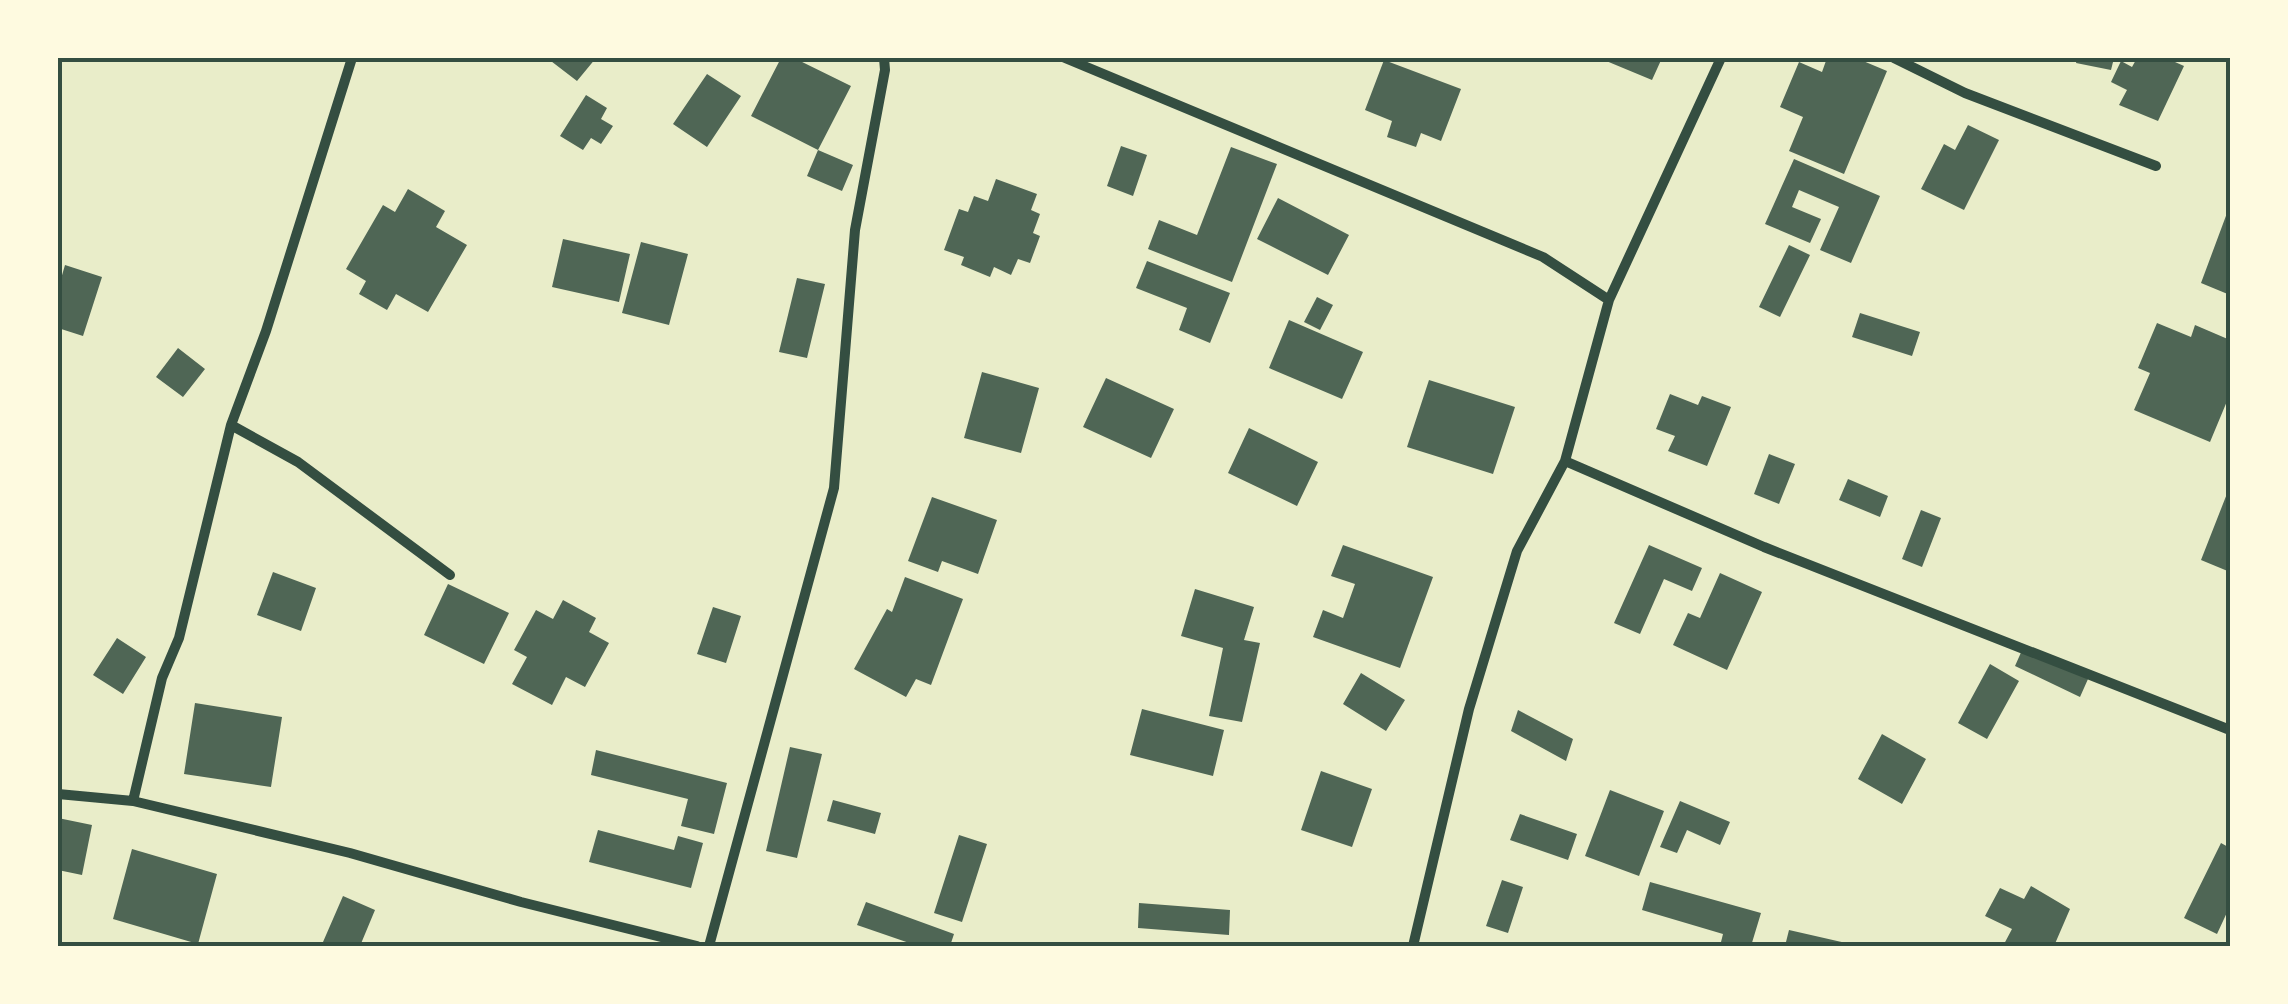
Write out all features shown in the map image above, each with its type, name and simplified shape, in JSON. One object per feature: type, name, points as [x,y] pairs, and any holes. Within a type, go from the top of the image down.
[{"type":"street","points":[[133,801],[162,678],[179,638],[231,425],[266,330],[352,58]]},
{"type":"street","points":[[709,946],[834,488],[855,230],[884,58]]},
{"type":"street","points":[[1065,58],[1543,257],[1610,300]]},
{"type":"street","points":[[1413,946],[1469,709],[1517,551],[1565,461],[1610,300],[1721,58]]},
{"type":"street","points":[[1894,58],[1965,94],[2156,166]]},
{"type":"street","points":[[231,425],[324,480],[450,575]]},
{"type":"street","points":[[1565,461],[1764,547],[2230,730]]},
{"type":"street","points":[[58,794],[133,801],[350,853],[521,902],[697,946]]},
{"type":"building","points":[[547,58],[596,58],[577,81]]},
{"type":"building","points":[[781,58],[794,58],[851,86],[818,150],[751,116]]},
{"type":"building","points":[[1599,58],[1662,58],[1652,80]]},
{"type":"building","points":[[1827,58],[1856,58],[1887,71],[1844,174],[1789,151],[1803,117],[1780,107],[1799,62],[1822,72]]},
{"type":"building","points":[[2077,58],[2114,58],[2111,70],[2076,63]]},
{"type":"building","points":[[2137,58],[2166,58],[2184,66],[2158,121],[2119,105],[2127,90],[2111,82],[2121,61],[2132,67]]},
{"type":"building","points":[[1384,60],[1461,89],[1441,141],[1421,133],[1416,147],[1387,137],[1392,121],[1365,110]]},
{"type":"building","points":[[707,74],[741,96],[707,147],[673,124]]},
{"type":"building","points":[[586,95],[607,108],[601,119],[613,126],[601,144],[591,138],[583,150],[560,136]]},
{"type":"building","points":[[1968,125],[1999,140],[1964,210],[1921,189],[1944,144],[1955,150]]},
{"type":"building","points":[[1121,146],[1147,155],[1133,196],[1107,186]]},
{"type":"building","points":[[1231,147],[1277,164],[1232,282],[1148,249],[1159,220],[1197,235]]},
{"type":"building","points":[[818,150],[853,165],[842,191],[807,176]]},
{"type":"building","points":[[1794,159],[1880,196],[1851,263],[1820,250],[1839,207],[1799,190],[1792,207],[1821,219],[1810,243],[1765,224]]},
{"type":"building","points":[[996,179],[1037,194],[1031,210],[1040,214],[1033,233],[1040,236],[1030,263],[1018,259],[1011,275],[994,267],[990,277],[961,265],[964,257],[944,250],[959,209],[968,212],[974,196],[988,201]]},
{"type":"building","points":[[408,189],[445,211],[436,227],[467,245],[428,312],[396,294],[387,310],[359,294],[366,281],[346,269],[383,205],[395,212]]},
{"type":"building","points":[[1278,198],[1349,235],[1328,275],[1257,239]]},
{"type":"building","points":[[2230,205],[2230,295],[2201,283]]},
{"type":"building","points":[[563,239],[630,254],[619,302],[552,287]]},
{"type":"building","points":[[641,242],[688,254],[669,325],[622,313]]},
{"type":"building","points":[[1789,245],[1810,255],[1780,317],[1759,307]]},
{"type":"building","points":[[1147,261],[1230,293],[1210,343],[1179,330],[1187,308],[1136,288]]},
{"type":"building","points":[[65,265],[102,277],[83,336],[58,328],[58,289]]},
{"type":"building","points":[[797,278],[825,284],[807,358],[779,352]]},
{"type":"building","points":[[1317,297],[1333,305],[1320,330],[1304,322]]},
{"type":"building","points":[[1860,313],[1920,332],[1912,356],[1852,337]]},
{"type":"building","points":[[1289,320],[1363,352],[1342,399],[1269,368]]},
{"type":"building","points":[[2157,323],[2191,337],[2195,325],[2230,340],[2230,394],[2210,442],[2134,410],[2150,373],[2138,368]]},
{"type":"building","points":[[178,348],[205,369],[183,397],[156,377]]},
{"type":"building","points":[[982,372],[1039,388],[1021,453],[964,438]]},
{"type":"building","points":[[1106,378],[1174,409],[1151,458],[1083,427]]},
{"type":"building","points":[[1429,380],[1515,407],[1493,474],[1407,447]]},
{"type":"building","points":[[1670,394],[1698,405],[1702,396],[1731,407],[1707,466],[1668,451],[1675,436],[1656,429]]},
{"type":"building","points":[[1249,428],[1318,462],[1297,506],[1228,473]]},
{"type":"building","points":[[1769,454],[1795,464],[1779,504],[1754,494]]},
{"type":"building","points":[[1848,479],[1888,496],[1880,517],[1839,500]]},
{"type":"building","points":[[2230,486],[2230,572],[2201,560]]},
{"type":"building","points":[[932,497],[997,520],[978,574],[942,561],[938,572],[908,561]]},
{"type":"building","points":[[1921,510],[1941,518],[1922,567],[1902,559]]},
{"type":"building","points":[[1343,545],[1433,577],[1400,668],[1313,637],[1323,610],[1343,618],[1355,584],[1331,576]]},
{"type":"building","points":[[1649,545],[1702,568],[1692,591],[1664,579],[1640,634],[1614,623]]},
{"type":"building","points":[[273,572],[316,588],[301,631],[257,615]]},
{"type":"building","points":[[1720,573],[1762,592],[1727,670],[1673,645],[1688,613],[1700,618]]},
{"type":"building","points":[[905,577],[963,599],[931,685],[916,679],[906,697],[854,669],[887,609],[892,612]]},
{"type":"building","points":[[448,584],[509,613],[484,664],[424,635]]},
{"type":"building","points":[[1195,589],[1254,607],[1244,640],[1260,643],[1242,722],[1209,716],[1223,648],[1181,636]]},
{"type":"building","points":[[563,600],[596,618],[589,632],[609,643],[585,687],[566,677],[552,705],[512,684],[527,657],[514,650],[536,610],[553,619]]},
{"type":"building","points":[[713,607],[741,616],[726,663],[697,654]]},
{"type":"building","points":[[117,638],[146,657],[123,694],[93,675]]},
{"type":"building","points":[[2023,648],[2088,679],[2080,697],[2015,666]]},
{"type":"building","points":[[1990,664],[2019,681],[1987,739],[1958,723]]},
{"type":"building","points":[[1361,673],[1405,700],[1386,731],[1343,704]]},
{"type":"building","points":[[195,703],[282,717],[271,787],[184,774]]},
{"type":"building","points":[[1142,709],[1224,730],[1213,776],[1130,755]]},
{"type":"building","points":[[1518,710],[1573,739],[1566,761],[1511,731]]},
{"type":"building","points":[[1882,734],[1926,759],[1902,804],[1858,779]]},
{"type":"building","points":[[790,747],[822,754],[797,858],[766,851]]},
{"type":"building","points":[[596,750],[727,783],[714,834],[681,826],[688,799],[591,775]]},
{"type":"building","points":[[1321,771],[1372,789],[1352,847],[1301,830]]},
{"type":"building","points":[[1610,790],[1664,811],[1639,876],[1585,856]]},
{"type":"building","points":[[833,800],[881,813],[875,834],[827,821]]},
{"type":"building","points":[[1680,801],[1730,822],[1720,845],[1687,830],[1677,853],[1660,847]]},
{"type":"building","points":[[1520,814],[1577,834],[1568,860],[1510,840]]},
{"type":"building","points":[[58,818],[92,825],[82,875],[58,870]]},
{"type":"building","points":[[598,830],[674,850],[678,836],[703,843],[691,888],[589,862]]},
{"type":"building","points":[[959,835],[987,844],[962,922],[934,913]]},
{"type":"building","points":[[2221,843],[2230,848],[2230,906],[2217,934],[2184,918]]},
{"type":"building","points":[[132,849],[217,874],[198,944],[113,919]]},
{"type":"building","points":[[1502,880],[1523,887],[1508,933],[1486,926]]},
{"type":"building","points":[[1650,882],[1761,913],[1751,946],[1720,946],[1723,934],[1642,910]]},
{"type":"building","points":[[2031,886],[2070,909],[2054,946],[2003,946],[2012,929],[1985,916],[2000,888],[2024,899]]},
{"type":"building","points":[[343,896],[375,910],[360,946],[323,942]]},
{"type":"building","points":[[866,902],[954,934],[950,946],[918,946],[857,925]]},
{"type":"building","points":[[1139,903],[1230,910],[1229,935],[1138,928]]},
{"type":"building","points":[[1789,930],[1846,943],[1785,946]]}]
